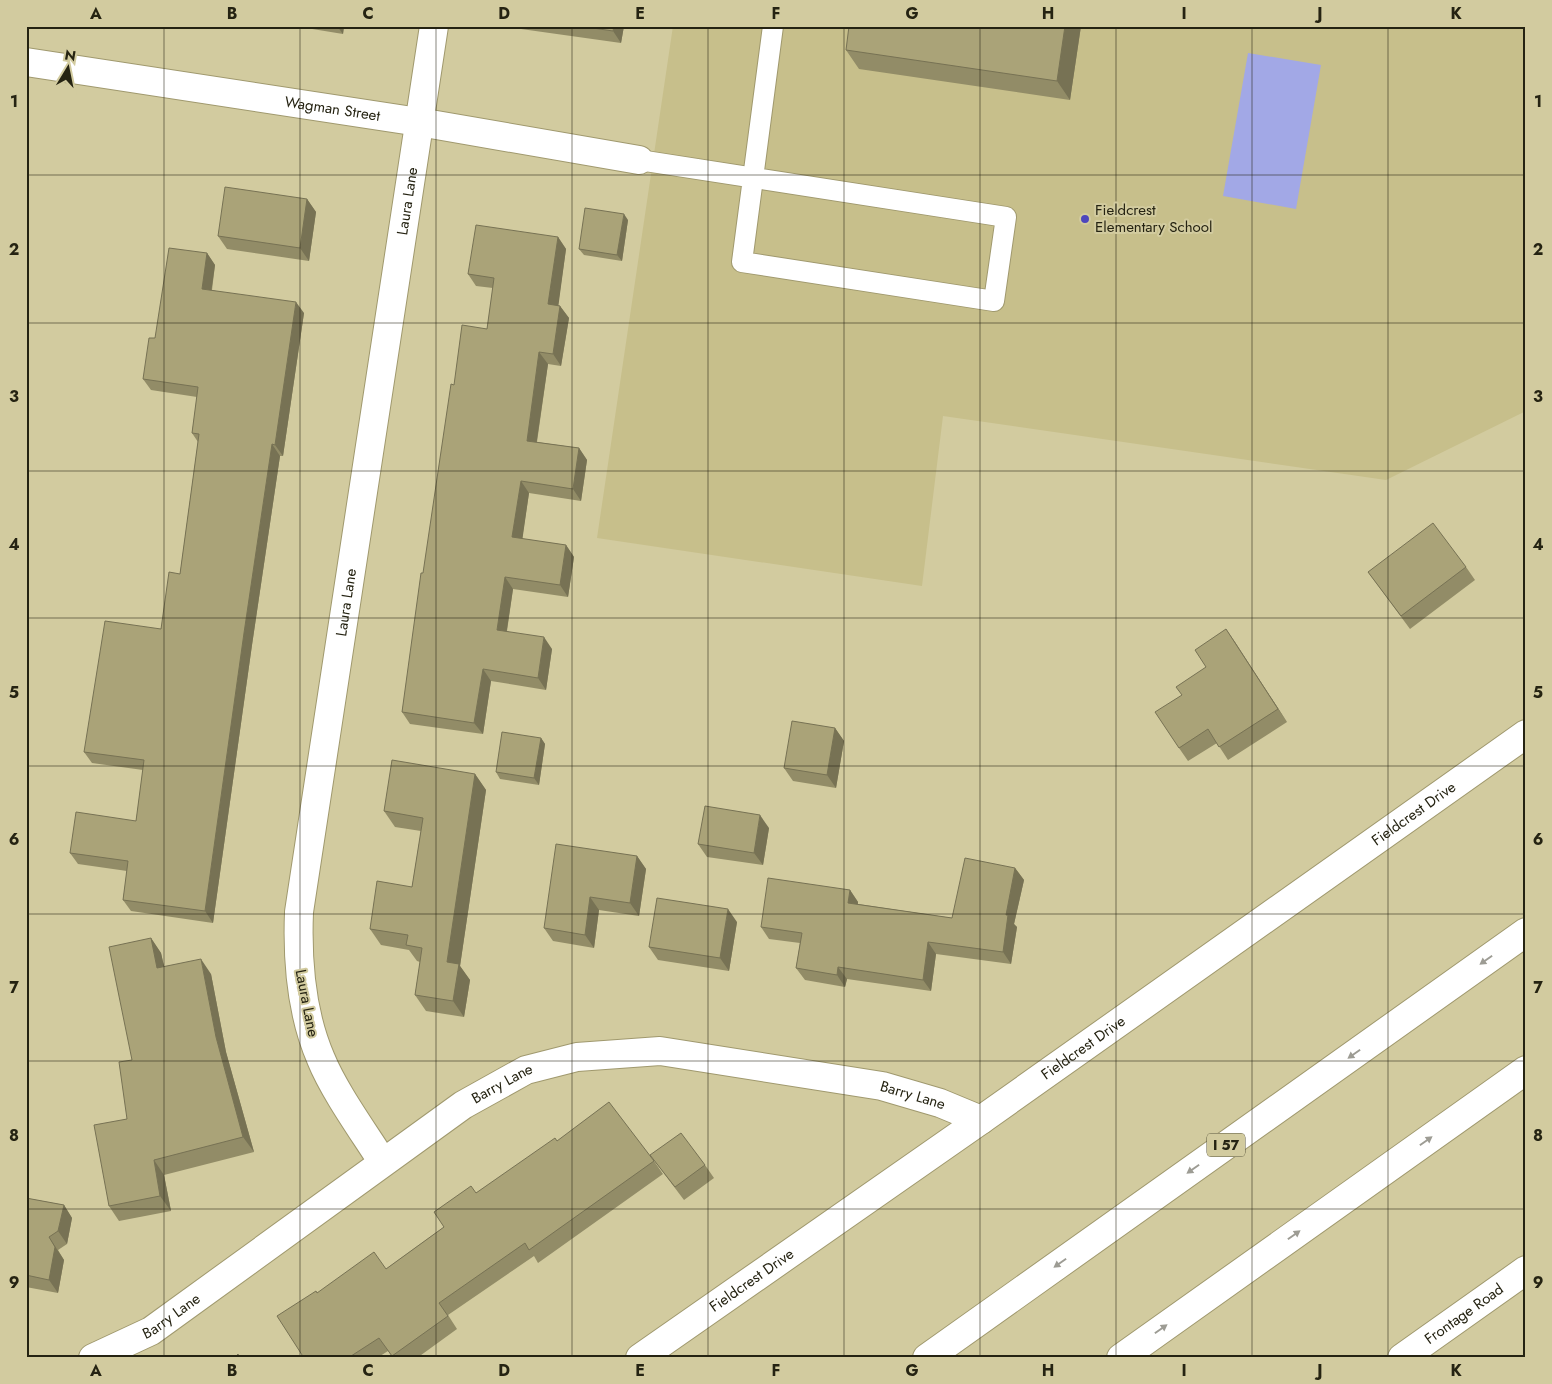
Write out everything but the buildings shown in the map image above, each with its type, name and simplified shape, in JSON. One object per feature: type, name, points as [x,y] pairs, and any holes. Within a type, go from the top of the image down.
[{"type":"main road","name":"Laura Lane","points":[[382,1161],[322,1061],[308,1022],[301,984],[298,942],[303,875],[434,26]]},
{"type":"main road","name":"Wagman Street","points":[[26,62],[419,122],[639,160]]},
{"type":"main road","name":"Fieldcrest Drive","points":[[640,1358],[981,1120],[1526,734]]},
{"type":"main road","name":"I 57","points":[[927,1358],[1526,932]]},
{"type":"main road","name":"Barry Lane","points":[[93,1358],[151,1331],[382,1161],[464,1105],[526,1070],[576,1057],[660,1051],[882,1086],[940,1103],[981,1120]]},
{"type":"main road","points":[[1121,1358],[1526,1070]]},
{"type":"main road","name":"Frontage Road","points":[[1402,1358],[1526,1270]]},
{"type":"lane","points":[[639,160],[754,178],[1006,217],[994,301],[742,262],[754,178],[773,26]]},
{"type":"shaded area","name":"Fieldcrest Elementary School","points":[[673,26],[1526,26],[1526,411],[1386,480],[943,416],[922,586],[597,538]]},
{"type":"shaded area","points":[[1248,53],[1321,65],[1296,209],[1223,196]]},
{"type":"place","name":"Fieldcrest Elementary School","points":[[1085,219]]}]
